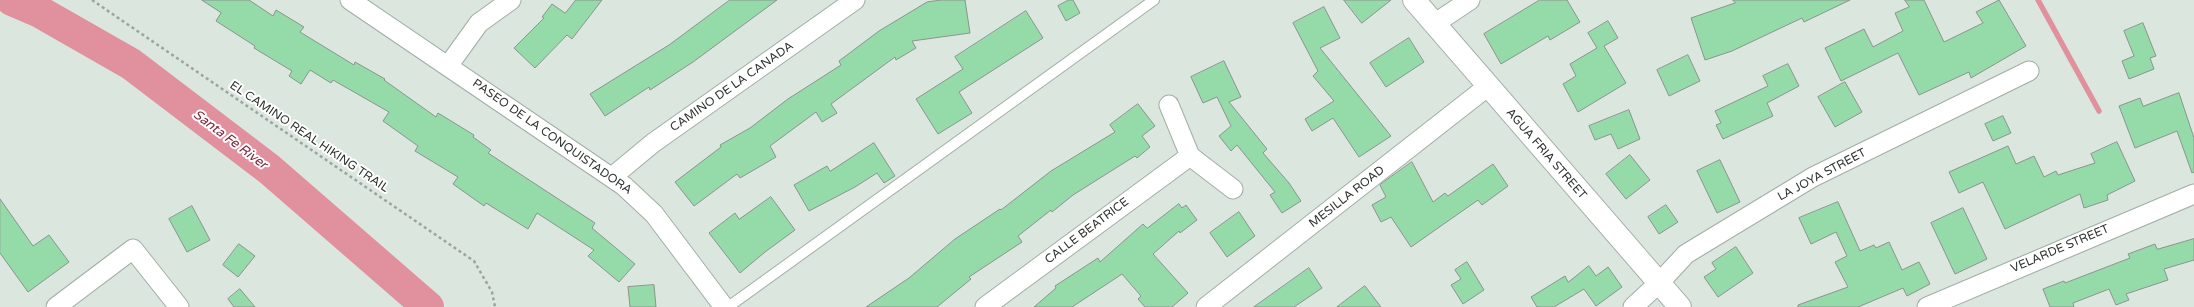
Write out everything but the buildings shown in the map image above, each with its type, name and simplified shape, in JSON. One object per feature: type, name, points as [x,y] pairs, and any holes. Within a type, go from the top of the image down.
[{"type":"street","name":"PASEO DE LA CONQUISTADORA","points":[[350,0],[612,177],[634,194],[654,214],[724,307]]},
{"type":"street","points":[[448,66],[479,23],[511,0]]},
{"type":"street","name":"CAMINO DE LA CANADA","points":[[612,177],[652,143],[855,0]]},
{"type":"street","name":"AGUA FRIA STREET","points":[[1414,0],[1680,307]]},
{"type":"street","points":[[1434,24],[1470,0]]},
{"type":"street","name":"LA JOYA STREET","points":[[1633,307],[1659,283],[1686,254],[1813,177],[2029,72]]},
{"type":"street","name":"MESILLA ROAD","points":[[1206,307],[1487,86]]},
{"type":"street","points":[[1169,105],[1190,156],[1233,189]]},
{"type":"street","name":"CALLE BEATRICE","points":[[986,307],[1190,156]]},
{"type":"street","name":"VELARDE STREET","points":[[1927,307],[2194,194]]},
{"type":"street","points":[[56,307],[133,249],[179,307]]},
{"type":"lane","points":[[728,307],[1154,0]]},
{"type":"path","name":"EL CAMINO REAL HIKING TRAIL","points":[[92,0],[474,261],[492,292],[495,307]]},
{"type":"waterway","name":"Santa Fe River","points":[[12,0],[40,12],[131,64],[269,169],[428,307]]},
{"type":"waterway","points":[[2038,0],[2099,111]]}]
